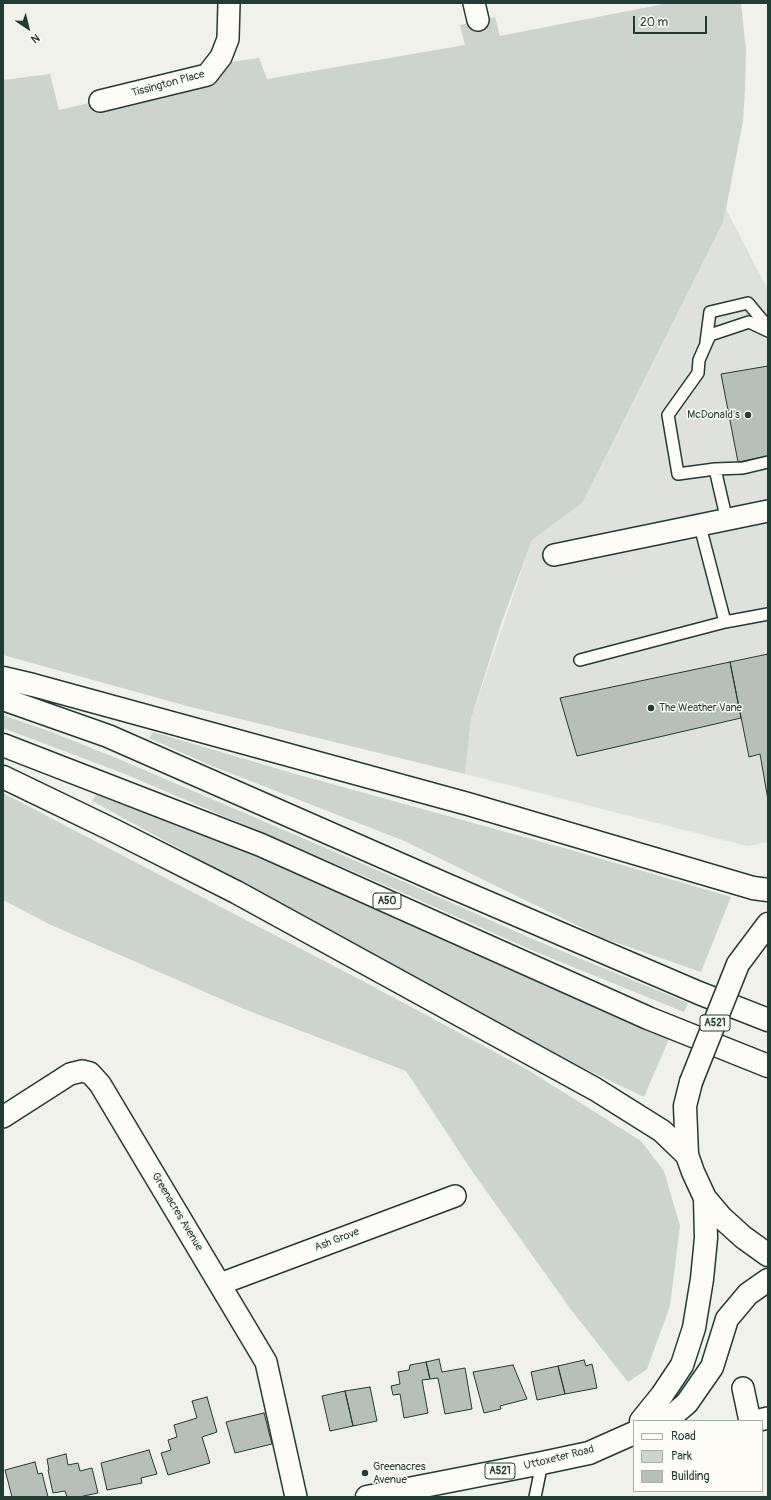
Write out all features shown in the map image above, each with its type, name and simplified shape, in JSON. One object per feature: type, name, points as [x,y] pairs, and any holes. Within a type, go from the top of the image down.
[{"type":"main road","points":[[3,678],[445,797],[753,888],[768,890]]},
{"type":"main road","points":[[3,699],[108,736],[677,984],[768,1020]]},
{"type":"main road","name":"A50","points":[[3,745],[262,846],[648,1018],[768,1066]]},
{"type":"main road","points":[[3,777],[236,892],[595,1089],[662,1131],[687,1155]]},
{"type":"main road","name":"A521","points":[[768,924],[738,964],[691,1082],[685,1106],[687,1155],[692,1172],[705,1198],[722,1218],[743,1237],[768,1255]]},
{"type":"main road","name":"Uttoxeter Road","points":[[643,1420],[682,1365],[694,1328],[702,1280],[706,1238],[705,1198]]},
{"type":"main road","points":[[667,1420],[687,1404],[712,1367],[727,1319],[748,1294],[768,1280]]},
{"type":"main road","name":"Uttoxeter Road","points":[[371,1497],[589,1453],[633,1431]]},
{"type":"street","name":"Tissington Place","points":[[100,101],[207,75],[221,58],[228,39],[229,3]]},
{"type":"street","points":[[554,555],[768,512]]},
{"type":"street","name":"Greenacres Avenue","points":[[3,1117],[70,1074],[82,1071],[90,1074],[100,1084],[266,1362],[296,1497]]},
{"type":"street","name":"Ash Grove","points":[[220,1284],[455,1196]]},
{"type":"street","points":[[743,1388],[750,1420]]},
{"type":"lane","points":[[706,345],[710,312],[748,303],[768,327]]},
{"type":"lane","points":[[768,331],[749,322],[710,335],[699,360],[698,373],[668,414],[678,474],[715,469],[743,468],[768,462]]},
{"type":"lane","points":[[715,469],[727,521]]},
{"type":"lane","points":[[700,526],[725,622]]},
{"type":"lane","points":[[580,660],[725,622],[768,614]]},
{"type":"lane","points":[[535,1497],[542,1463]]},
{"type":"shaded area","points":[[726,209],[768,290],[768,842],[747,846],[465,774],[471,719],[532,540],[582,503]]},
{"type":"green space","points":[[669,3],[741,3],[746,51],[743,121],[726,209],[722,224],[582,503],[532,540],[501,624],[471,719],[465,774],[187,706],[3,655],[3,80],[50,74],[59,110],[194,79],[216,64],[259,58],[267,79],[465,45],[460,25],[495,17],[500,36]]},
{"type":"green space","points":[[3,715],[54,733],[121,760],[400,880],[530,938],[688,1003],[684,1012],[536,952],[399,891],[125,774],[3,728]]},
{"type":"green space","points":[[153,732],[292,773],[571,850],[731,897],[701,972],[603,938],[402,840],[212,766],[149,738]]},
{"type":"green space","points":[[99,790],[197,829],[669,1039],[644,1097],[569,1061],[92,801]]},
{"type":"green space","points":[[3,793],[374,987],[528,1070],[641,1141],[664,1171],[680,1226],[670,1306],[647,1369],[628,1382],[572,1311],[472,1171],[406,1071],[244,1009],[51,925],[3,900]]},
{"type":"building","name":"McDonald's","points":[[768,366],[768,456],[738,462],[721,374]]},
{"type":"building","name":"The Weather Vane","points":[[768,654],[768,800],[760,754],[749,757],[730,662]]},
{"type":"building","name":"The Weather Vane","points":[[730,662],[741,718],[577,756],[560,698]]},
{"type":"building","points":[[439,1359],[442,1372],[465,1368],[472,1409],[445,1414],[438,1378],[430,1379],[426,1362]]},
{"type":"building","points":[[584,1360],[586,1366],[592,1364],[597,1388],[565,1394],[558,1366]]},
{"type":"building","points":[[426,1362],[430,1379],[422,1380],[428,1413],[404,1418],[400,1394],[393,1395],[391,1386],[400,1384],[398,1372],[409,1370],[410,1365]]},
{"type":"building","points":[[513,1365],[527,1399],[500,1406],[501,1409],[484,1413],[473,1372]]},
{"type":"building","points":[[558,1366],[565,1394],[537,1400],[531,1372]]},
{"type":"building","points":[[370,1387],[377,1421],[353,1426],[345,1391]]},
{"type":"building","points":[[345,1391],[353,1426],[330,1431],[322,1396]]},
{"type":"building","points":[[207,1397],[217,1432],[202,1437],[210,1463],[168,1475],[161,1453],[171,1450],[168,1440],[177,1437],[174,1425],[197,1418],[192,1401]]},
{"type":"building","points":[[264,1413],[272,1444],[235,1453],[226,1422]]},
{"type":"building","points":[[149,1450],[157,1474],[141,1478],[142,1483],[107,1490],[101,1463]]},
{"type":"building","points":[[66,1454],[68,1465],[78,1463],[80,1471],[92,1468],[98,1493],[79,1497],[67,1497],[65,1491],[53,1493],[47,1459]]},
{"type":"building","points":[[35,1462],[38,1474],[42,1473],[48,1497],[12,1497],[5,1470]]},
{"type":"place","name":"McDonald's","points":[[748,415]]},
{"type":"place","name":"The Weather Vane","points":[[651,708]]},
{"type":"place","name":"Greenacres Avenue","points":[[365,1473]]}]
